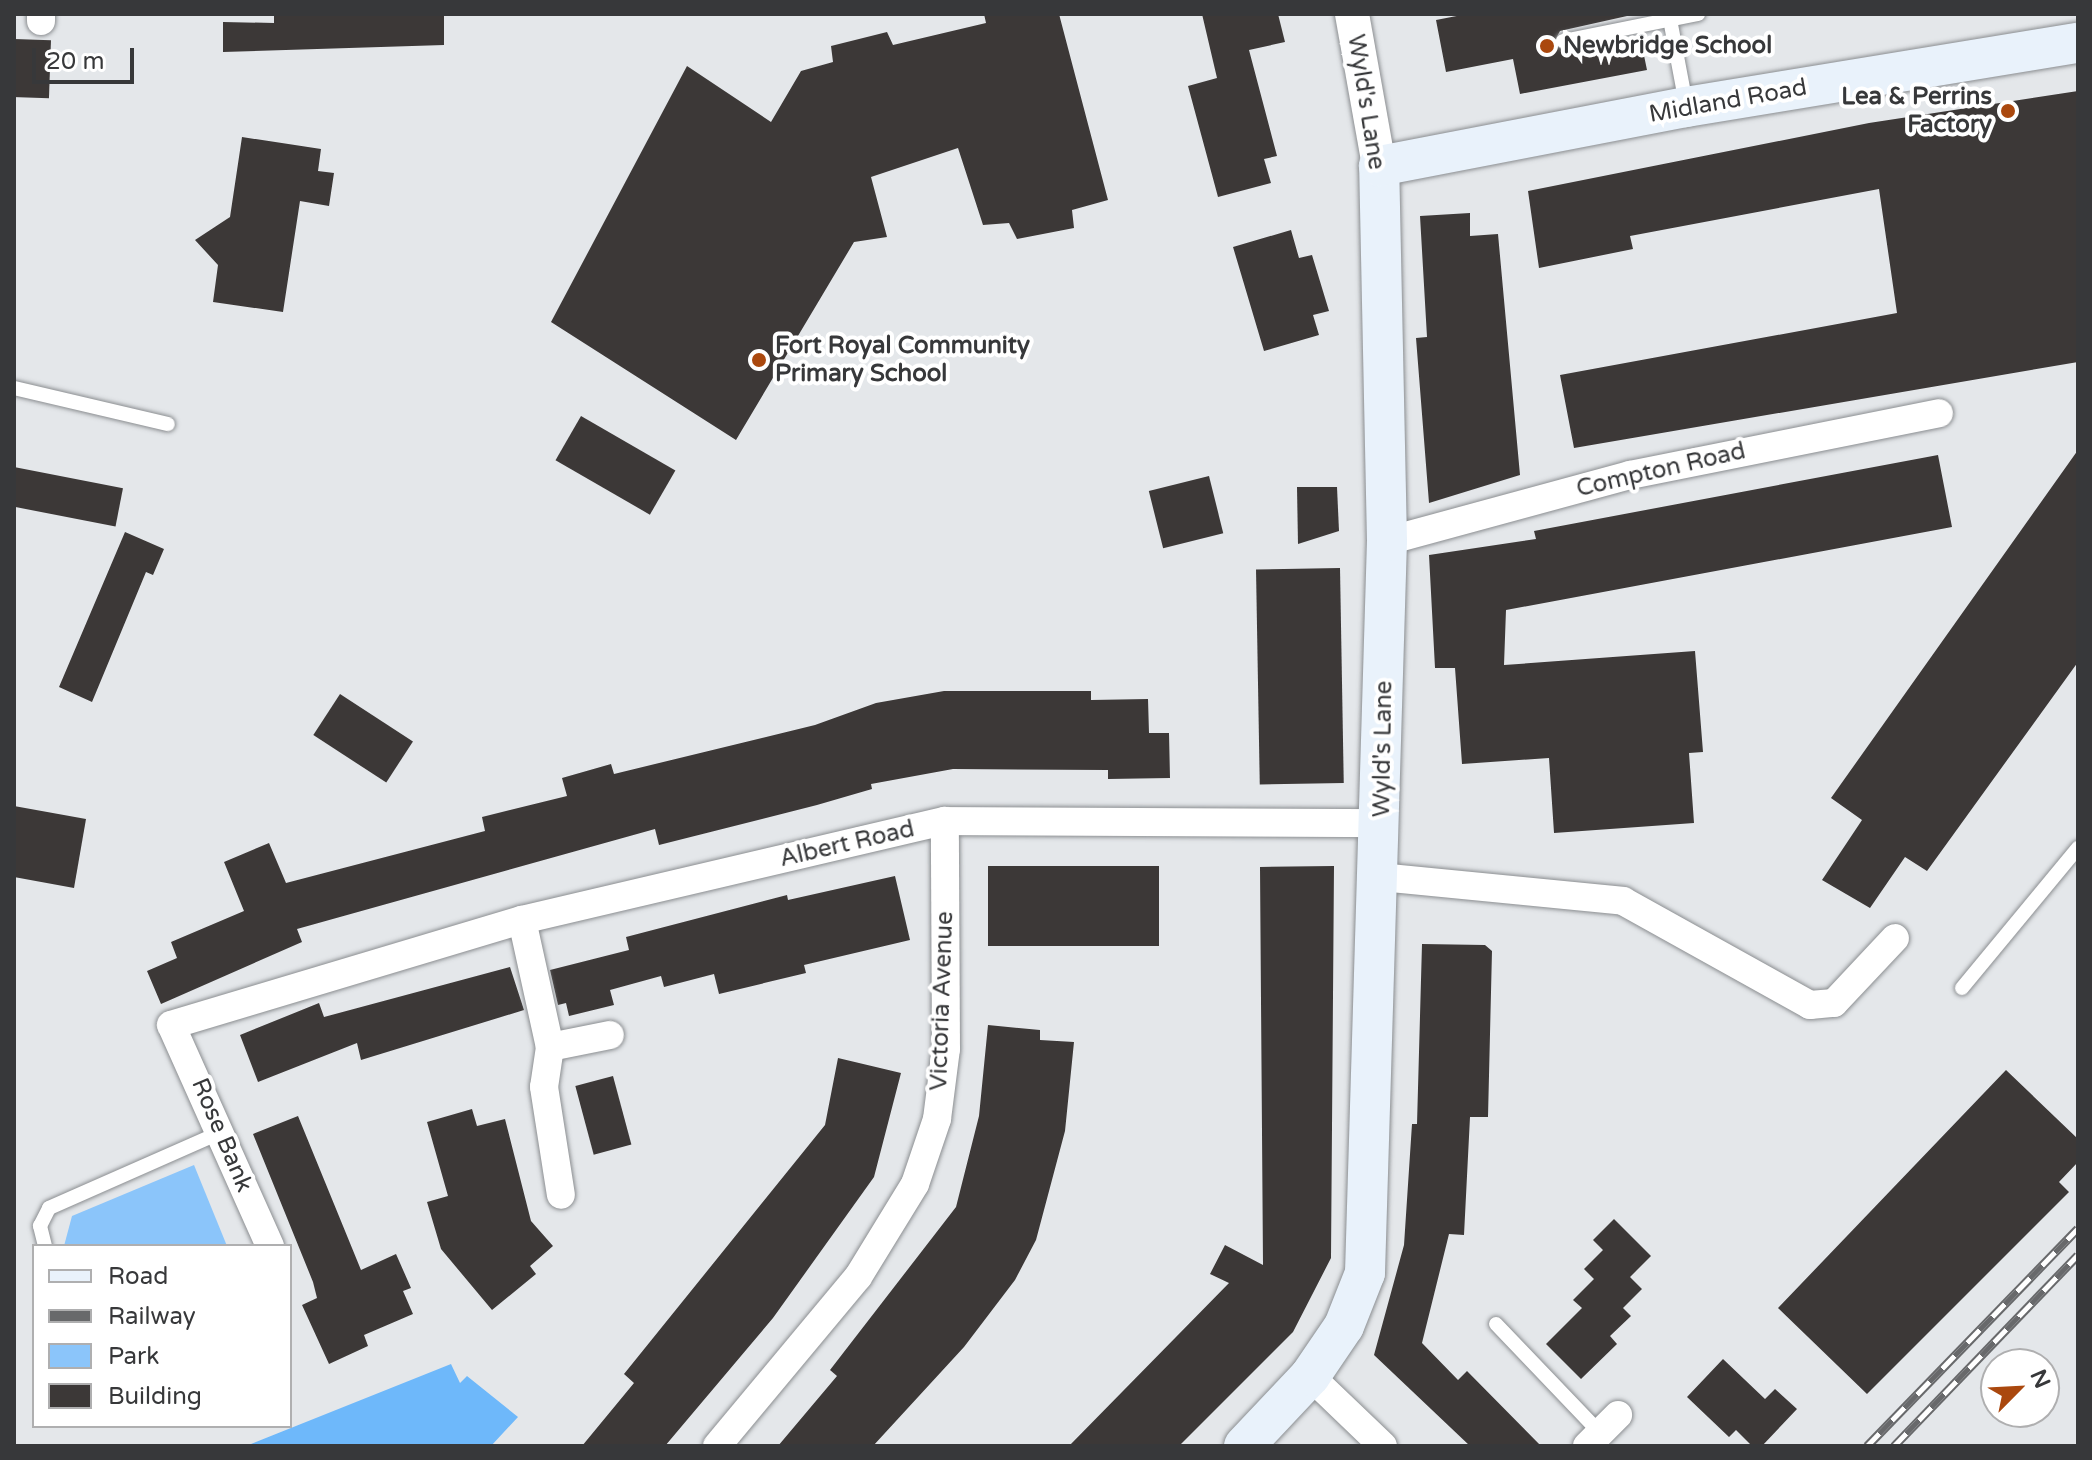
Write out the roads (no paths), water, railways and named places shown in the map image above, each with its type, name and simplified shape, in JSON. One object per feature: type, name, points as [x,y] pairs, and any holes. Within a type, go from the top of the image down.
[{"type":"main road","name":"Midland Road","points":[[1379,166],[1686,107],[2078,43]]},
{"type":"main road","name":"Wyld's Lane","points":[[1244,1446],[1310,1376],[1344,1326],[1365,1273],[1382,823],[1387,541],[1379,166]]},
{"type":"street","name":"Wyld's Lane","points":[[1352,14],[1379,166]]},
{"type":"street","name":"Compton Road","points":[[1387,541],[1630,475],[1939,413]]},
{"type":"street","name":"Albert Road","points":[[171,1025],[327,975],[522,920],[945,821],[1382,823]]},
{"type":"street","name":"Victoria Avenue","points":[[717,1446],[858,1277],[915,1184],[937,1119],[946,1049],[945,821]]},
{"type":"street","points":[[1380,877],[1623,901],[1810,1005],[1834,1003],[1895,938]]},
{"type":"street","points":[[522,920],[550,1047],[544,1087],[561,1195]]},
{"type":"street","name":"Rose Bank","points":[[171,1025],[269,1244]]},
{"type":"street","points":[[550,1047],[610,1035]]},
{"type":"street","points":[[1310,1376],[1383,1446]]},
{"type":"lane","points":[[1563,41],[1670,17],[1698,14]]},
{"type":"lane","points":[[1670,17],[1686,107]]},
{"type":"lane","points":[[14,388],[168,424]]},
{"type":"lane","points":[[1962,988],[2078,848]]},
{"type":"lane","points":[[44,1244],[40,1226],[49,1208],[221,1132]]},
{"type":"lane","points":[[1496,1324],[1602,1431]]},
{"type":"railway","points":[[1867,1446],[2078,1228]]},
{"type":"railway","points":[[1894,1446],[2078,1255]]},
{"type":"place","name":"Newbridge School","points":[[1547,46]]},
{"type":"place","name":"Lea & Perrins Factory","points":[[2008,111]]},
{"type":"place","name":"Fort Royal Community Primary School","points":[[759,360]]}]
